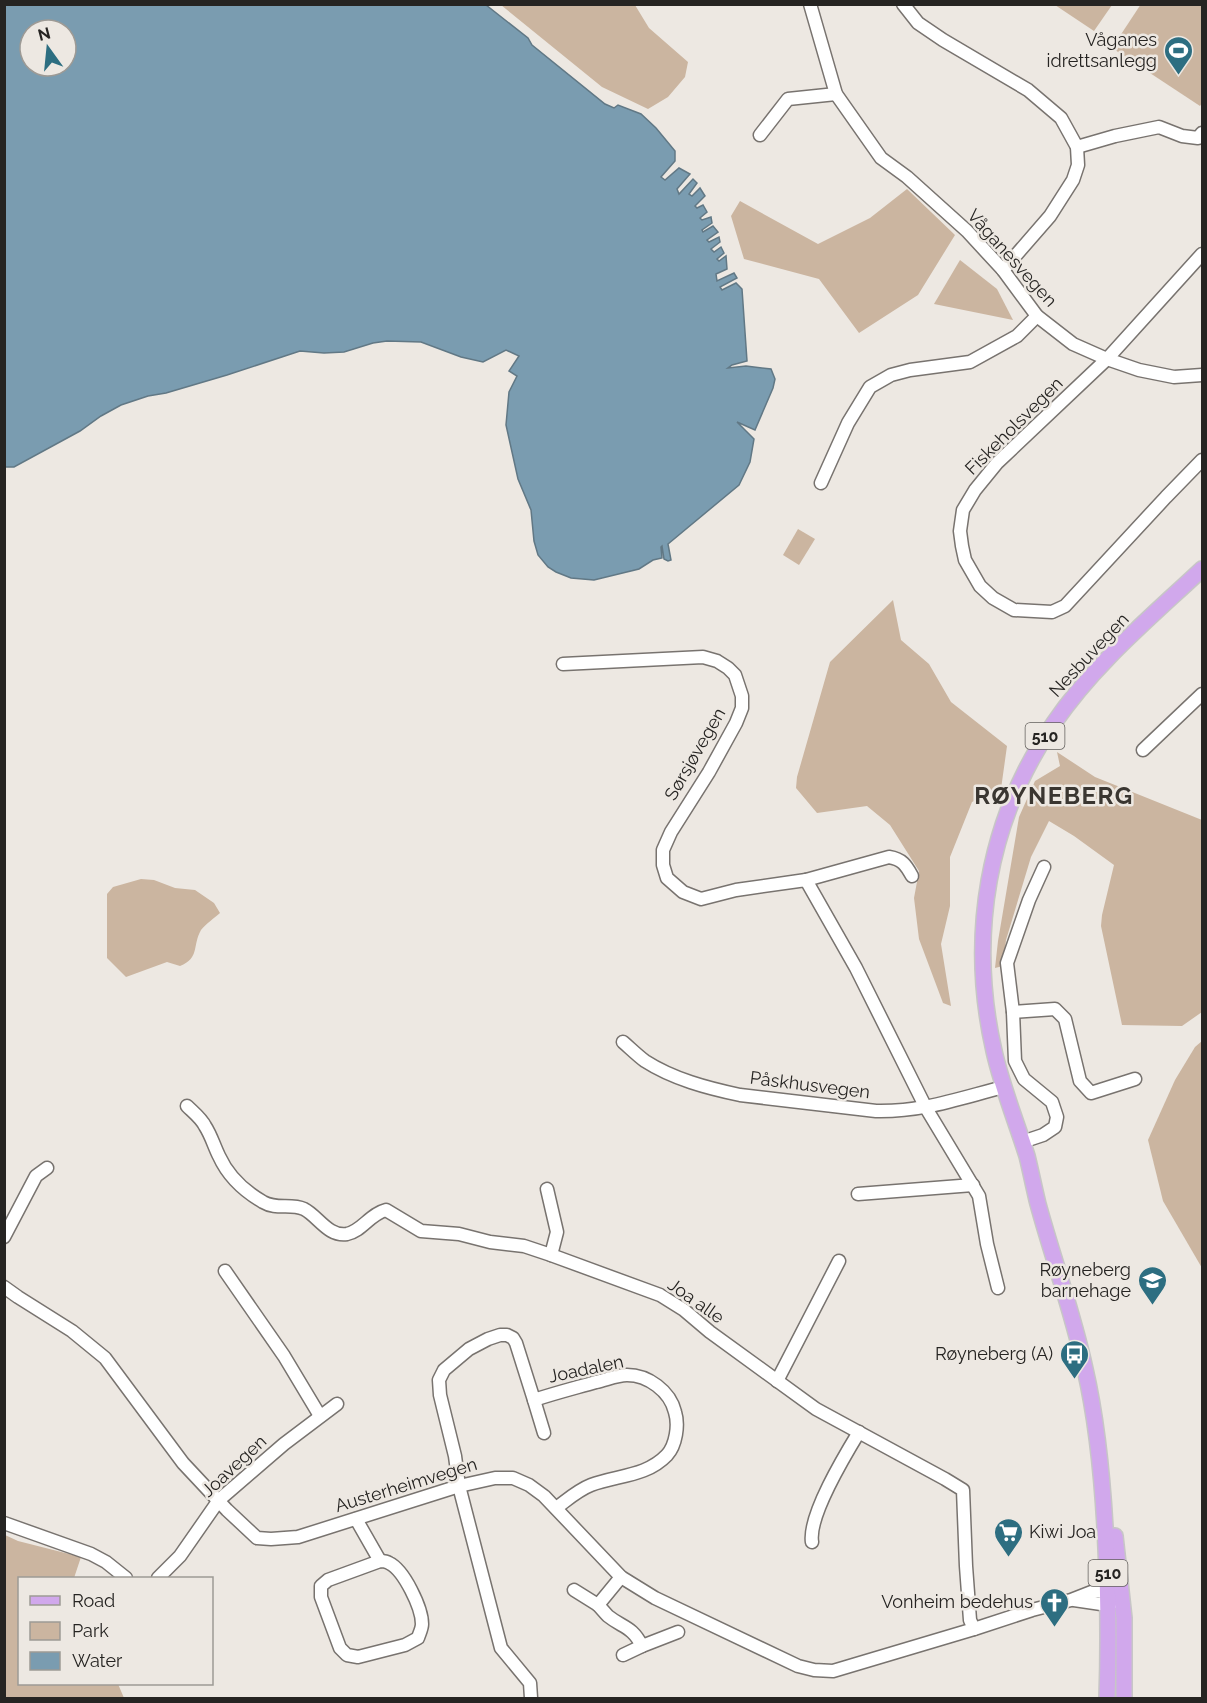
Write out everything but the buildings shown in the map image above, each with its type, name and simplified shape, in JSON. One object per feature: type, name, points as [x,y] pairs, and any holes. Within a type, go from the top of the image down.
[{"type":"main road","name":"Nesbuvegen","points":[[1038,1202],[1026,1177],[1000,1088],[989,1024],[982,955],[988,881],[993,859],[1008,810],[1028,766],[1067,705],[1091,676],[1203,568]]},
{"type":"main road","name":"Nesbuvegen","points":[[1000,1088],[1022,1142],[1032,1175],[1066,1292],[1091,1397],[1102,1474],[1113,1598],[1125,1664],[1124,1698]]},
{"type":"main road","name":"Nesbuvegen","points":[[1107,1698],[1113,1598]]},
{"type":"street","name":"Våganesvegen","points":[[810,4],[836,94],[881,158],[907,177],[967,231],[1003,270],[1037,316],[1073,344],[1107,360],[1138,370],[1174,377],[1203,375]]},
{"type":"street","points":[[903,4],[918,23],[1028,90],[1061,118],[1077,147],[1078,165],[1073,180],[1050,216],[1003,270]]},
{"type":"street","points":[[760,135],[788,99],[836,94]]},
{"type":"street","points":[[1077,147],[1114,136],[1159,127],[1182,136],[1198,138],[1203,133]]},
{"type":"street","name":"Fiskeholsvegen","points":[[1203,254],[1107,360],[997,463],[975,490],[963,510],[960,531],[965,560],[980,586],[993,598],[1014,610],[1052,612],[1065,606],[1203,459]]},
{"type":"street","points":[[821,483],[849,423],[870,387],[891,375],[910,370],[970,362],[1017,336],[1037,316]]},
{"type":"street","name":"Sørsjøvegen","points":[[563,664],[703,657],[717,661],[735,675],[742,696],[742,708],[736,723],[709,772],[671,832],[663,850],[663,865],[667,878],[682,892],[701,899],[736,890],[806,880],[890,857],[906,864],[912,876]]},
{"type":"street","points":[[1143,750],[1203,694]]},
{"type":"street","points":[[1022,1142],[1043,1135],[1055,1127],[1057,1116],[1052,1102],[1024,1079],[1015,1061],[1014,1012],[1007,963],[1029,900],[1044,867]]},
{"type":"street","points":[[806,880],[856,968],[926,1108],[973,1185],[978,1196],[998,1288]]},
{"type":"street","points":[[1014,1012],[1055,1009],[1065,1019],[1080,1081],[1091,1093],[1135,1079]]},
{"type":"street","name":"Påskhusvegen","points":[[623,1042],[645,1060],[671,1075],[740,1095],[897,1112],[926,1108],[1000,1088]]},
{"type":"street","name":"Joa alle","points":[[187,1106],[206,1127],[225,1167],[238,1183],[266,1204],[278,1207],[301,1207],[310,1212],[328,1229],[346,1234],[355,1231],[378,1212],[386,1210],[421,1231],[459,1234],[475,1239],[524,1246],[660,1295],[684,1310],[710,1332],[816,1409],[963,1490],[968,1598],[970,1620],[974,1629]]},
{"type":"street","points":[[4,1237],[36,1176],[47,1168]]},
{"type":"street","points":[[858,1194],[973,1185]]},
{"type":"street","points":[[547,1189],[557,1232],[551,1255]]},
{"type":"street","points":[[777,1381],[839,1261]]},
{"type":"street","points":[[225,1271],[284,1356],[320,1416]]},
{"type":"street","name":"Austerheimvegen","points":[[4,1287],[72,1331],[105,1358],[183,1463],[257,1538],[298,1537],[459,1486],[495,1478],[513,1478],[529,1485],[544,1496],[621,1576],[655,1598],[798,1666],[814,1670],[833,1671],[1071,1600],[1094,1591],[1113,1598]]},
{"type":"street","name":"Joadalen","points":[[459,1486],[439,1380],[444,1370],[475,1346],[488,1339],[507,1335],[513,1338],[544,1433]]},
{"type":"street","name":"Joadalen","points":[[534,1400],[628,1375],[646,1378],[669,1397],[677,1420],[674,1441],[669,1453],[661,1460],[629,1476],[592,1484],[556,1508]]},
{"type":"street","name":"Joavegen","points":[[159,1577],[180,1556],[219,1500],[284,1444],[337,1404]]},
{"type":"street","points":[[812,1542],[814,1521],[828,1487],[859,1432]]},
{"type":"street","points":[[459,1486],[501,1648],[530,1683],[531,1698]]},
{"type":"street","points":[[356,1519],[380,1561],[390,1563],[406,1581],[420,1610],[422,1625],[418,1638],[405,1645],[358,1657],[347,1655],[340,1648],[321,1597],[321,1586],[328,1580],[380,1561]]},
{"type":"street","points":[[4,1523],[91,1554],[125,1577]]},
{"type":"street","points":[[598,1605],[621,1576]]},
{"type":"street","points":[[574,1590],[598,1605],[609,1617],[635,1634],[642,1646]]},
{"type":"street","points":[[623,1655],[678,1632]]},
{"type":"green space","name":"Våganes idrettsanlegg","points":[[1141,4],[1202,5],[1202,103],[1200,106],[1112,48]]},
{"type":"green space","points":[[501,5],[635,5],[649,28],[688,62],[685,77],[668,97],[648,109],[602,87]]},
{"type":"green space","points":[[1055,5],[1112,5],[1094,31]]},
{"type":"green space","points":[[907,189],[955,235],[918,295],[859,333],[819,279],[744,259],[731,216],[740,201],[818,244],[870,218]]},
{"type":"green space","points":[[960,260],[997,289],[1013,320],[934,304]]},
{"type":"green space","points":[[798,529],[815,539],[799,565],[783,555]]},
{"type":"green space","points":[[893,600],[901,640],[929,664],[951,702],[1007,746],[1001,789],[972,802],[950,857],[950,906],[941,944],[951,1006],[943,1003],[919,939],[914,898],[919,871],[890,825],[867,806],[817,813],[796,788],[797,777],[830,662]]},
{"type":"green space","points":[[1057,752],[1095,777],[1202,820],[1202,1012],[1182,1026],[1122,1025],[1101,926],[1114,865],[1049,821],[1031,857],[1006,940],[1003,966],[995,968],[1019,817],[1035,781],[1060,766]]},
{"type":"green space","points":[[141,879],[154,880],[175,888],[195,890],[214,903],[220,913],[201,930],[193,955],[186,963],[180,966],[167,962],[126,977],[107,958],[107,894],[113,887]]},
{"type":"green space","points":[[1202,1041],[1202,1268],[1163,1201],[1148,1140],[1175,1080],[1195,1047]]},
{"type":"green space","points":[[5,1535],[18,1541],[81,1557],[74,1577],[18,1577],[18,1685],[118,1685],[124,1698],[5,1698]]},
{"type":"water","points":[[5,4],[486,5],[605,104],[614,108],[618,105],[641,114],[675,151],[675,161],[661,177],[665,180],[679,168],[690,174],[677,189],[679,194],[693,179],[697,183],[689,194],[692,196],[700,188],[705,196],[695,206],[697,208],[703,205],[707,212],[700,218],[702,220],[711,217],[712,223],[702,230],[703,232],[713,226],[718,232],[707,240],[709,242],[719,237],[720,242],[711,249],[714,252],[721,247],[724,253],[717,259],[719,261],[726,256],[727,269],[716,274],[717,281],[734,273],[737,278],[720,287],[722,290],[736,283],[742,289],[747,361],[728,368],[746,366],[771,369],[775,379],[755,430],[737,422],[754,439],[750,462],[739,485],[668,544],[671,560],[664,559],[662,546],[662,558],[653,560],[639,569],[594,580],[571,578],[556,572],[548,567],[538,555],[534,541],[531,510],[518,479],[506,425],[509,392],[517,376],[509,371],[519,356],[506,350],[483,362],[461,357],[421,342],[387,341],[344,352],[300,351],[227,375],[121,405],[80,431],[14,467],[5,467]]},
{"type":"place","name":"Våganes idrettsanlegg","points":[[1178,76]]},
{"type":"place","name":"Røyneberg barnehage","points":[[1152,1306]]},
{"type":"place","name":"Røyneberg (A)","points":[[1074,1380]]},
{"type":"place","name":"Kiwi Joa","points":[[1008,1558]]},
{"type":"place","name":"Vonheim bedehus","points":[[1054,1628]]},
{"type":"district","name":"RØYNEBERG","points":[[1054,796]]}]
